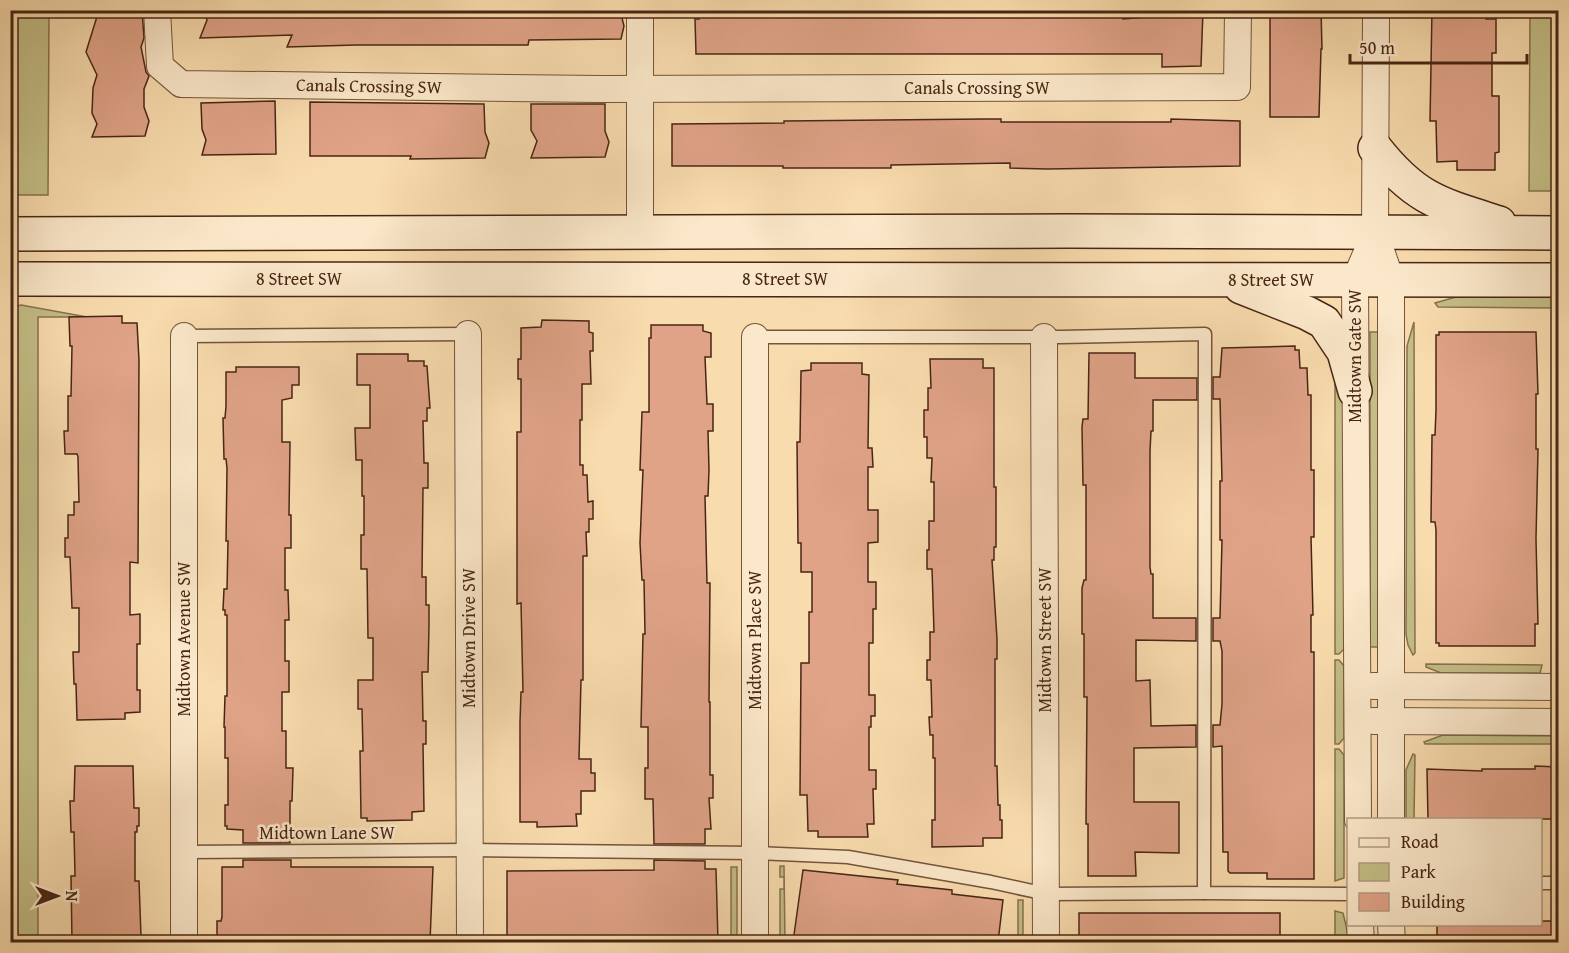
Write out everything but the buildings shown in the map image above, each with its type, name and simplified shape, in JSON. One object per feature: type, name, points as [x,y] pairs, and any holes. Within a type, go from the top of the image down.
[{"type":"main road","points":[[1375,148],[1393,171],[1425,196],[1444,206],[1544,233]]},
{"type":"main road","points":[[10,234],[1069,231],[1544,233]]},
{"type":"main road","name":"8 Street SW","points":[[10,279],[1558,280]]},
{"type":"main road","points":[[1195,279],[1244,288],[1324,322],[1344,352],[1355,391]]},
{"type":"street","name":"Canals Crossing SW","points":[[157,10],[160,66],[181,84],[640,89],[1237,87],[1238,10]]},
{"type":"street","points":[[640,10],[640,232]]},
{"type":"street","points":[[1375,233],[1376,10]]},
{"type":"street","name":"Midtown Gate SW","points":[[1375,233],[1390,280],[1390,818]]},
{"type":"street","name":"Midtown Gate SW","points":[[1358,818],[1355,280],[1375,233]]},
{"type":"street","name":"Midtown Drive SW","points":[[468,334],[470,942]]},
{"type":"street","name":"Midtown Avenue SW","points":[[183,336],[184,942]]},
{"type":"street","name":"Midtown Place SW","points":[[754,942],[755,337]]},
{"type":"street","name":"Midtown Street SW","points":[[1044,337],[1046,942]]},
{"type":"street","points":[[1357,686],[1558,687]]},
{"type":"street","points":[[1358,722],[1558,722]]},
{"type":"street","points":[[1360,926],[1361,942]]},
{"type":"street","points":[[1391,926],[1392,942]]},
{"type":"lane","points":[[183,336],[468,334]]},
{"type":"lane","points":[[755,337],[1044,337],[1205,334],[1204,893]]},
{"type":"lane","name":"Midtown Lane SW","points":[[184,852],[470,850],[754,853],[848,857],[1046,894],[1347,894]]},
{"type":"lane","points":[[1542,883],[1558,883]]},
{"type":"green space","points":[[11,10],[49,11],[48,195],[11,195],[11,170],[18,151],[11,119]]},
{"type":"green space","points":[[1530,11],[1558,11],[1558,191],[1529,191]]},
{"type":"green space","points":[[1456,297],[1558,297],[1558,308],[1438,307],[1435,303]]},
{"type":"green space","points":[[21,305],[87,317],[38,317],[38,942],[10,942],[10,308]]},
{"type":"green space","points":[[1414,322],[1415,653],[1413,655],[1406,634],[1407,346]]},
{"type":"green space","points":[[1370,332],[1379,332],[1379,647],[1370,647]]},
{"type":"green space","points":[[1335,362],[1344,396],[1344,649],[1339,654],[1335,654]]},
{"type":"green space","points":[[1335,660],[1339,660],[1344,666],[1344,738],[1339,744],[1335,744]]},
{"type":"green space","points":[[1426,664],[1542,665],[1540,673],[1441,673],[1426,667]]},
{"type":"green space","points":[[1443,735],[1558,736],[1558,744],[1425,744],[1424,742]]},
{"type":"green space","points":[[1335,749],[1339,749],[1344,755],[1344,878],[1335,881]]},
{"type":"green space","points":[[1413,754],[1415,755],[1414,818],[1406,818],[1406,770]]},
{"type":"green space","points":[[780,866],[784,866],[785,942],[780,942],[780,889],[784,889],[784,877],[780,877]]},
{"type":"green space","points":[[731,867],[737,867],[737,942],[731,942]]},
{"type":"green space","points":[[1018,900],[1023,900],[1023,942],[1018,942]]},
{"type":"green space","points":[[1335,911],[1343,913],[1350,942],[1335,942]]}]
